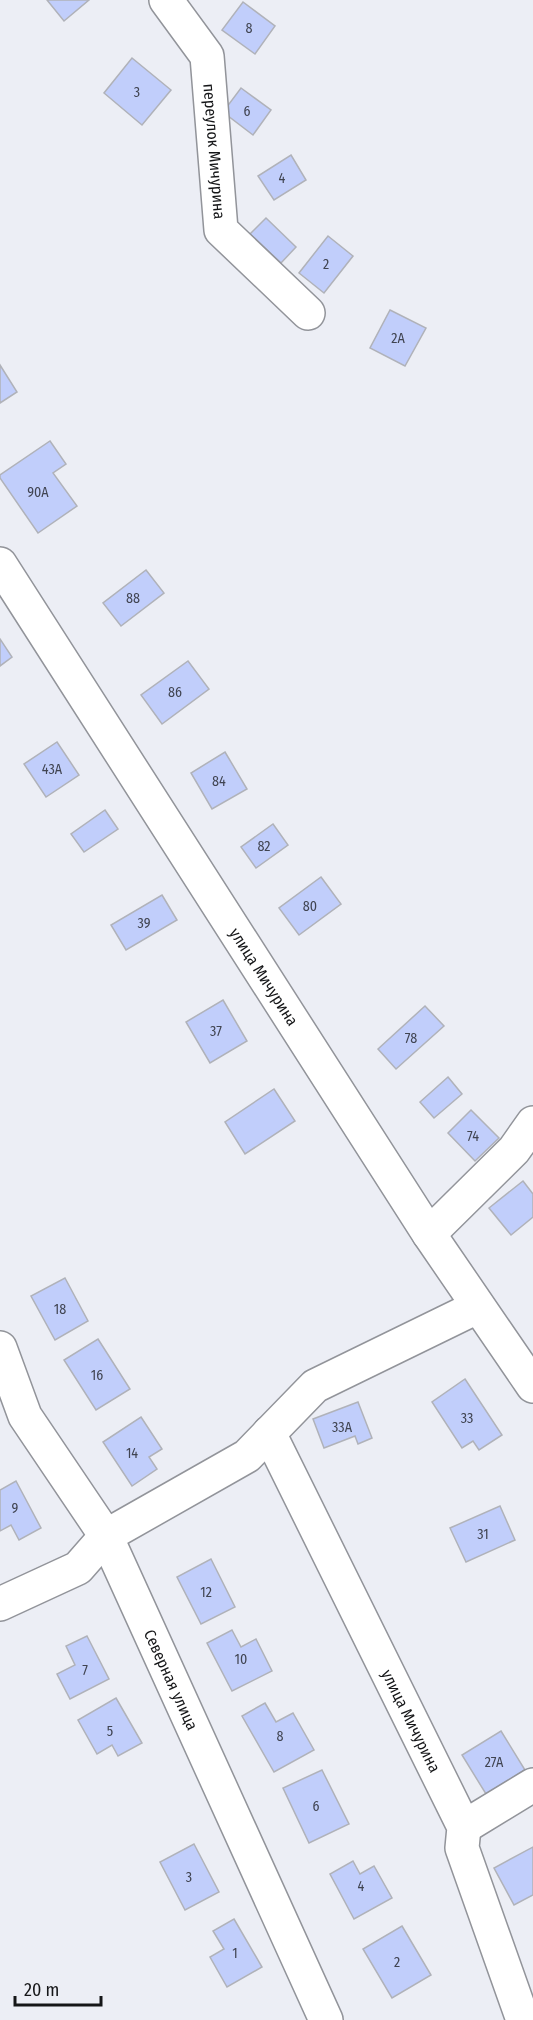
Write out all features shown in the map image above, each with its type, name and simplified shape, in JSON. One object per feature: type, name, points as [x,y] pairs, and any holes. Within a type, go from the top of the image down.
[{"type":"street","name":"переулок Мичурина","points":[[166,0],[207,56],[221,230],[308,313]]},
{"type":"street","name":"улица Мичурина","points":[[0,564],[429,1234],[533,1386]]},
{"type":"street","points":[[429,1234],[514,1150],[533,1123]]},
{"type":"street","points":[[0,1604],[78,1568],[106,1536],[247,1456],[315,1386],[477,1306]]},
{"type":"street","name":"Северная улица","points":[[0,1348],[25,1416],[106,1536],[326,2020]]},
{"type":"street","name":"улица Мичурина","points":[[269,1433],[464,1827],[462,1848],[523,2020]]},
{"type":"street","points":[[464,1827],[533,1785]]},
{"type":"building","points":[[47,0],[89,0],[64,21]]},
{"type":"building","points":[[243,2],[275,26],[255,54],[222,30]]},
{"type":"building","points":[[132,58],[171,90],[142,125],[104,93]]},
{"type":"building","points":[[241,88],[271,110],[253,135],[223,112]]},
{"type":"building","points":[[291,155],[306,180],[274,200],[258,176]]},
{"type":"building","points":[[266,218],[296,247],[281,263],[250,234]]},
{"type":"building","points":[[328,236],[353,256],[324,293],[299,273]]},
{"type":"building","points":[[390,310],[426,328],[405,366],[370,348]]},
{"type":"building","points":[[0,365],[17,392],[0,403]]},
{"type":"building","points":[[50,441],[66,464],[53,473],[77,506],[38,533],[0,475]]},
{"type":"building","points":[[146,570],[164,593],[121,626],[103,603]]},
{"type":"building","points":[[0,639],[12,657],[0,666]]},
{"type":"building","points":[[188,661],[209,689],[162,724],[141,695]]},
{"type":"building","points":[[57,742],[79,775],[46,797],[24,764]]},
{"type":"building","points":[[225,752],[247,789],[212,809],[191,773]]},
{"type":"building","points":[[105,810],[118,829],[84,852],[71,834]]},
{"type":"building","points":[[273,824],[288,845],[256,868],[241,847]]},
{"type":"building","points":[[321,877],[341,904],[299,935],[279,908]]},
{"type":"building","points":[[162,895],[177,920],[126,950],[111,925]]},
{"type":"building","points":[[223,1000],[247,1041],[210,1063],[186,1022]]},
{"type":"building","points":[[425,1006],[444,1026],[396,1069],[378,1049]]},
{"type":"building","points":[[448,1077],[462,1094],[434,1118],[420,1102]]},
{"type":"building","points":[[274,1089],[295,1121],[245,1154],[225,1122]]},
{"type":"building","points":[[471,1110],[499,1138],[475,1161],[448,1133]]},
{"type":"building","points":[[523,1181],[533,1194],[533,1217],[511,1235],[489,1208]]},
{"type":"building","points":[[65,1278],[88,1321],[55,1340],[31,1296]]},
{"type":"building","points":[[98,1339],[130,1389],[96,1410],[64,1360]]},
{"type":"building","points":[[465,1379],[502,1435],[479,1450],[473,1441],[462,1448],[432,1402]]},
{"type":"building","points":[[358,1402],[372,1438],[358,1444],[355,1436],[324,1448],[313,1419]]},
{"type":"building","points":[[141,1417],[162,1449],[149,1457],[157,1469],[132,1486],[103,1442]]},
{"type":"building","points":[[16,1481],[41,1528],[19,1540],[11,1525],[0,1531],[0,1490]]},
{"type":"building","points":[[500,1506],[515,1540],[466,1562],[450,1528]]},
{"type":"building","points":[[211,1559],[235,1607],[201,1624],[177,1577]]},
{"type":"building","points":[[232,1630],[241,1647],[256,1639],[272,1671],[232,1691],[207,1643]]},
{"type":"building","points":[[87,1636],[109,1679],[70,1699],[57,1674],[75,1665],[66,1646]]},
{"type":"building","points":[[116,1698],[142,1743],[118,1756],[112,1745],[97,1754],[78,1720]]},
{"type":"building","points":[[265,1703],[276,1722],[293,1713],[314,1750],[274,1772],[242,1716]]},
{"type":"building","points":[[501,1731],[525,1770],[486,1794],[462,1755]]},
{"type":"building","points":[[322,1770],[349,1824],[309,1843],[283,1788]]},
{"type":"building","points":[[194,1844],[219,1892],[185,1910],[160,1862]]},
{"type":"building","points":[[533,1847],[533,1895],[514,1905],[494,1868]]},
{"type":"building","points":[[353,1861],[360,1874],[374,1866],[392,1898],[354,1919],[330,1874]]},
{"type":"building","points":[[234,1919],[262,1967],[227,1987],[210,1957],[224,1949],[213,1931]]},
{"type":"building","points":[[402,1926],[431,1975],[392,1998],[363,1949]]}]
